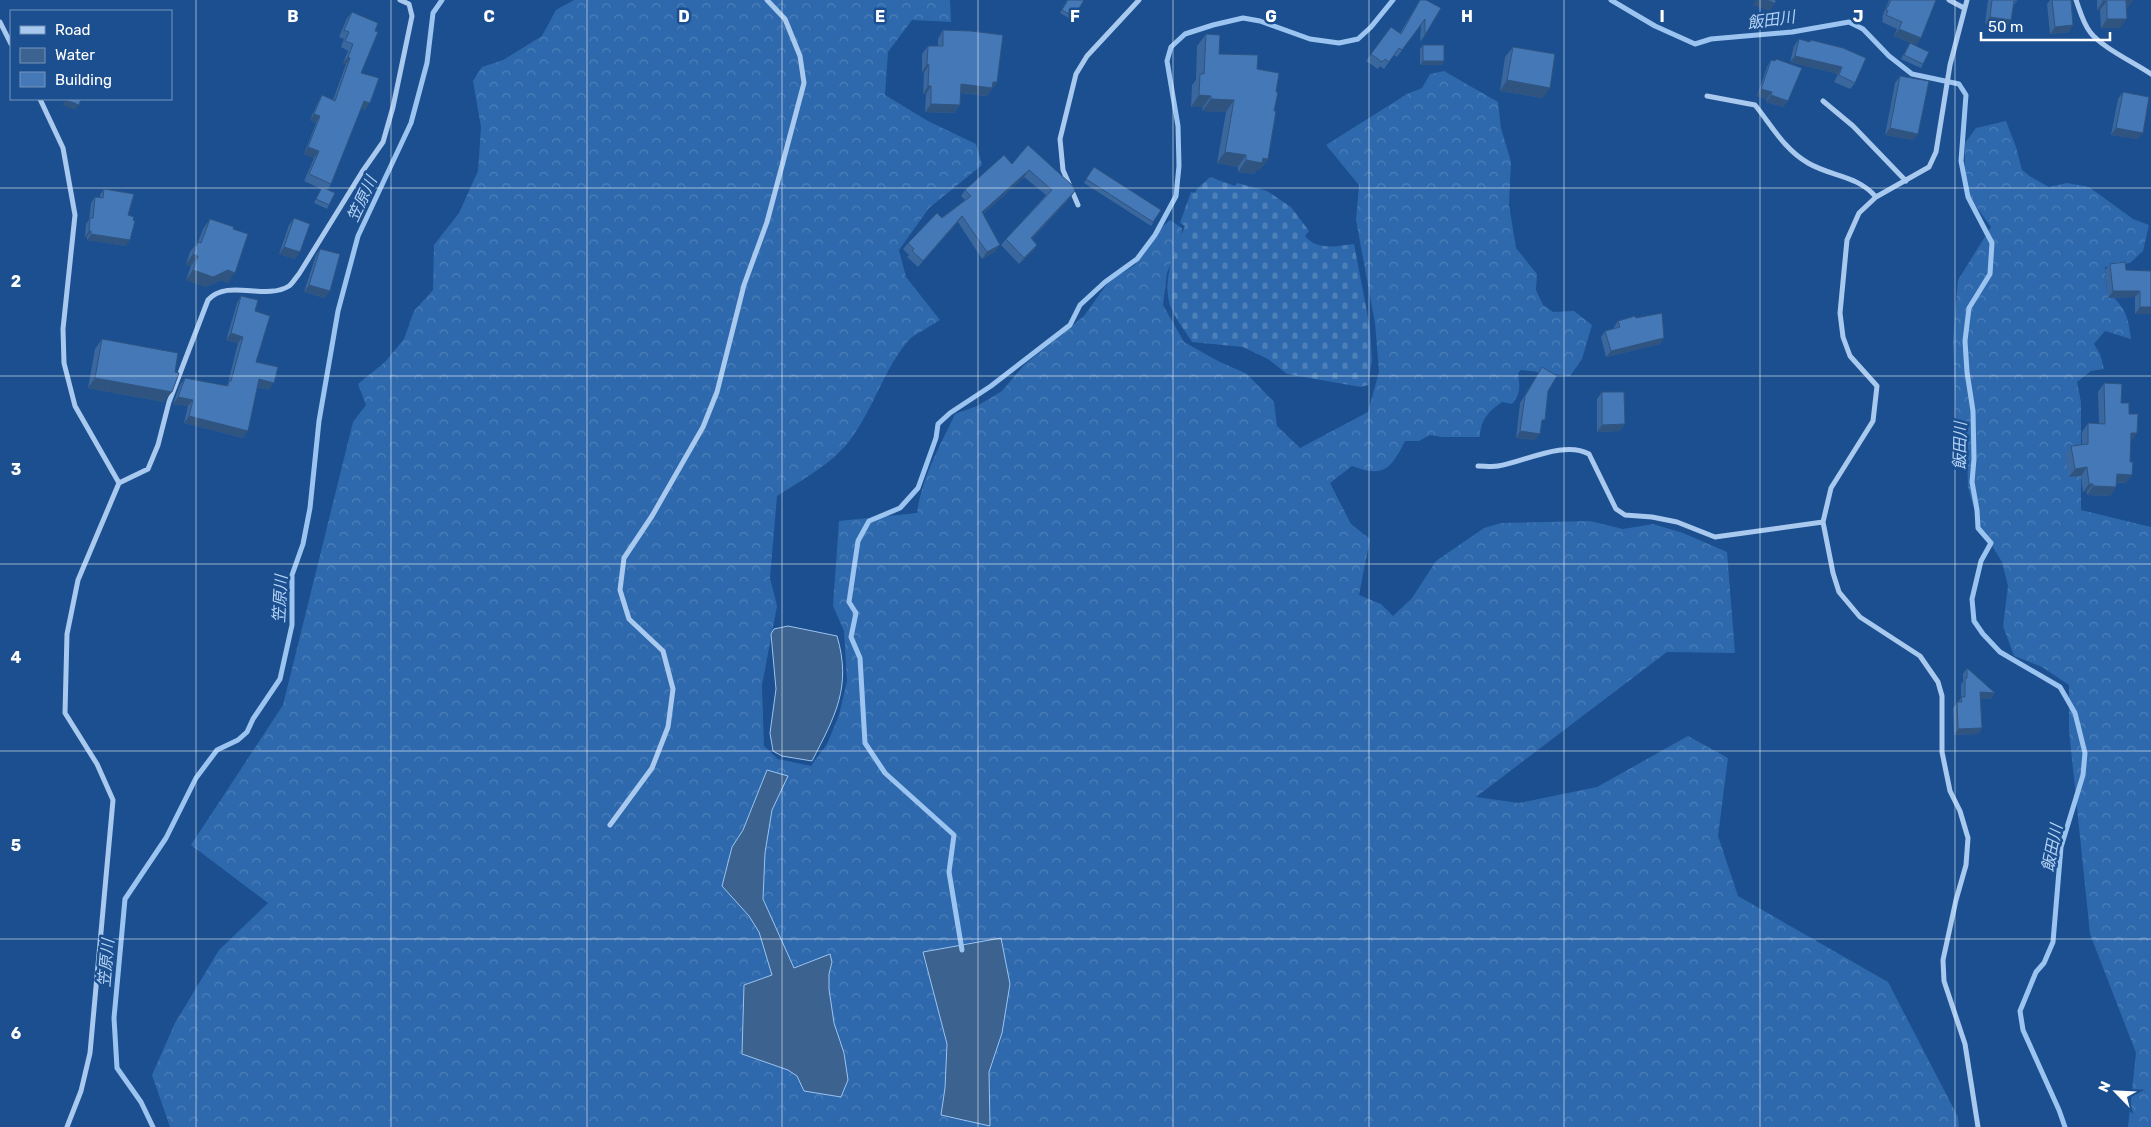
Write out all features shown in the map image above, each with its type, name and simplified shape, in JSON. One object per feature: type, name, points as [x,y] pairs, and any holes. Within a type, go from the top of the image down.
[{"type":"street","points":[[67,1127],[81,1091],[90,1053],[113,800],[98,764],[65,714],[67,634],[78,580],[119,483],[148,469],[158,445],[169,402],[208,300],[214,294],[222,291],[276,290],[289,286],[300,274],[362,172],[383,142],[393,107],[412,16],[410,4],[400,0]]},
{"type":"street","points":[[610,825],[652,768],[668,727],[673,689],[664,651],[629,619],[620,590],[624,558],[652,516],[703,428],[717,392],[744,284],[767,222],[804,83],[800,56],[785,19],[767,0]]},
{"type":"street","points":[[1078,205],[1063,170],[1060,139],[1076,74],[1087,56],[1139,0]]},
{"type":"street","points":[[1949,0],[1964,8]]},
{"type":"street","points":[[1967,0],[1950,65],[1936,152],[1929,167],[1876,197],[1859,213],[1846,240],[1840,313],[1843,337],[1850,356],[1877,386],[1872,421],[1830,488],[1823,522],[1833,573],[1839,592],[1860,617],[1920,656],[1938,682],[1942,696],[1942,752],[1950,791],[1960,812],[1968,838],[1966,865],[1943,960],[1944,981],[1965,1044],[1978,1127]]},
{"type":"street","points":[[2076,0],[2084,24],[2091,34],[2102,44],[2151,74]]},
{"type":"street","points":[[0,22],[10,42]]},
{"type":"street","points":[[1707,96],[1754,105],[1785,147],[1816,167],[1855,180],[1868,188],[1876,197]]},
{"type":"street","points":[[40,100],[63,148],[75,215],[63,329],[64,363],[75,406],[119,483]]},
{"type":"street","points":[[1823,102],[1853,126],[1906,181]]},
{"type":"street","points":[[1478,466],[1497,466],[1561,449],[1583,450],[1588,454],[1616,509],[1625,515],[1652,517],[1677,522],[1715,537],[1823,522]]},
{"type":"green space","points":[[574,0],[950,0],[951,22],[912,20],[888,52],[885,95],[928,121],[976,144],[982,165],[929,208],[899,250],[906,277],[940,320],[908,341],[892,364],[858,428],[843,449],[816,471],[777,496],[770,578],[777,606],[762,685],[764,746],[778,759],[811,766],[827,744],[839,715],[847,681],[844,631],[833,606],[839,521],[917,513],[927,474],[955,414],[977,406],[1002,391],[1024,365],[1084,316],[1109,281],[1135,265],[1154,234],[1170,220],[1182,228],[1181,240],[1167,273],[1163,305],[1184,342],[1218,361],[1247,374],[1274,402],[1277,426],[1300,448],[1368,412],[1379,372],[1375,323],[1356,220],[1359,185],[1326,145],[1407,94],[1422,88],[1430,74],[1444,71],[1498,102],[1501,128],[1511,162],[1509,205],[1516,248],[1537,274],[1536,290],[1543,305],[1553,312],[1574,311],[1592,325],[1582,359],[1570,376],[1521,370],[1518,373],[1519,390],[1515,400],[1512,404],[1502,402],[1489,413],[1480,431],[1480,437],[1442,437],[1430,435],[1419,441],[1405,441],[1391,464],[1385,468],[1379,471],[1372,471],[1352,466],[1330,483],[1351,524],[1370,539],[1359,595],[1381,604],[1393,616],[1412,598],[1436,561],[1484,528],[1501,523],[1590,521],[1623,529],[1653,524],[1683,533],[1727,552],[1735,653],[1667,652],[1476,797],[1519,803],[1597,787],[1688,736],[1728,758],[1718,836],[1738,896],[1888,982],[1958,1117],[1959,1127],[170,1127],[152,1075],[175,1023],[219,950],[268,903],[191,845],[283,705],[353,422],[366,405],[358,384],[385,362],[404,339],[414,311],[433,290],[434,245],[459,213],[478,171],[481,127],[473,81],[482,67],[503,60],[542,36],[556,10]]},
{"type":"green space","points":[[2006,121],[2022,170],[2031,177],[2049,187],[2067,183],[2089,187],[2133,219],[2149,225],[2143,251],[2130,263],[2105,267],[2107,291],[2125,312],[2129,323],[2131,339],[2105,331],[2094,344],[2100,354],[2104,369],[2091,371],[2077,382],[2081,402],[2081,510],[2151,527],[2151,1127],[2128,1127],[2136,1053],[2090,934],[2069,730],[2069,685],[2042,667],[2014,656],[2003,626],[2008,586],[2002,562],[1978,523],[1968,487],[1967,455],[1956,421],[1953,340],[1958,280],[1991,227],[1964,190],[1965,143],[1976,128]]},
{"type":"green space","points":[[1210,177],[1235,186],[1237,183],[1267,191],[1291,207],[1309,231],[1305,236],[1315,244],[1321,246],[1341,246],[1354,244],[1370,328],[1372,360],[1368,385],[1361,387],[1287,374],[1268,359],[1243,347],[1192,342],[1175,317],[1169,301],[1168,281],[1171,262],[1185,226],[1180,223],[1191,192],[1195,193]]},
{"type":"water","points":[[788,626],[837,636],[841,654],[843,671],[839,701],[828,730],[812,761],[782,756],[773,751],[770,733],[776,689],[771,634],[774,629]]},
{"type":"water","points":[[767,770],[788,776],[772,810],[765,853],[763,899],[794,968],[830,954],[832,962],[829,974],[829,989],[834,1023],[844,1053],[848,1080],[841,1097],[804,1091],[797,1076],[788,1070],[742,1054],[744,985],[772,975],[759,932],[749,916],[722,886],[732,847],[743,830]]},
{"type":"water","points":[[1001,938],[1010,984],[1002,1033],[989,1072],[990,1126],[941,1115],[945,1088],[947,1044],[923,952]]},
{"type":"building","points":[[1068,0],[1084,0],[1074,17],[1062,10]]},
{"type":"building","points":[[1420,0],[1426,0],[1441,8],[1425,35],[1425,19],[1402,50],[1399,48],[1389,62],[1385,59],[1382,62],[1371,54],[1391,27],[1401,34]]},
{"type":"building","points":[[1891,0],[1936,0],[1921,38],[1899,29],[1902,22],[1886,15],[1888,11],[1886,10]]},
{"type":"building","points":[[1992,0],[2017,0],[2017,2],[2014,1],[2011,20],[1990,17]]},
{"type":"building","points":[[2052,0],[2071,0],[2073,25],[2055,27]]},
{"type":"building","points":[[2103,0],[2126,0],[2127,19],[2107,19],[2107,1]]},
{"type":"building","points":[[352,12],[378,23],[375,31],[378,32],[361,73],[379,78],[370,103],[364,101],[331,184],[309,174],[319,151],[308,147],[320,116],[314,114],[322,95],[335,101],[350,58],[348,57],[353,44],[345,41],[349,32],[344,30]]},
{"type":"building","points":[[943,30],[1003,35],[997,82],[993,82],[992,88],[961,84],[960,105],[931,104],[931,86],[928,86],[928,46],[943,46]]},
{"type":"building","points":[[1206,34],[1220,35],[1219,54],[1258,55],[1257,69],[1279,73],[1274,111],[1276,111],[1268,159],[1263,158],[1262,163],[1246,160],[1246,155],[1225,152],[1234,100],[1211,99],[1211,96],[1199,95],[1200,74],[1204,74]]},
{"type":"building","points":[[1799,39],[1843,48],[1866,58],[1855,83],[1839,75],[1842,67],[1795,56]]},
{"type":"building","points":[[1910,43],[1929,52],[1923,64],[1904,55]]},
{"type":"building","points":[[1423,45],[1444,45],[1444,61],[1423,61]]},
{"type":"building","points":[[1513,47],[1555,54],[1550,88],[1507,80]]},
{"type":"building","points":[[1776,59],[1802,68],[1788,101],[1771,95],[1772,92],[1761,89],[1771,60],[1775,61]]},
{"type":"building","points":[[1900,76],[1929,81],[1918,134],[1890,128]]},
{"type":"building","points":[[2123,92],[2149,97],[2143,133],[2116,128]]},
{"type":"building","points":[[66,100],[81,100],[79,105]]},
{"type":"building","points":[[1028,145],[1072,185],[1075,191],[1031,238],[1037,245],[1024,258],[1006,239],[1052,190],[1029,170],[982,212],[1000,245],[987,252],[962,216],[923,261],[912,251],[914,249],[908,243],[937,213],[942,218],[971,196],[965,190],[1004,155],[1012,164]]},
{"type":"building","points":[[1094,167],[1161,210],[1153,222],[1086,179]]},
{"type":"building","points":[[322,187],[335,193],[329,205],[316,199]]},
{"type":"building","points":[[104,189],[134,194],[128,215],[134,217],[133,220],[135,221],[130,240],[91,234],[91,231],[89,231],[90,218],[93,218],[95,197],[103,198]]},
{"type":"building","points":[[294,218],[310,224],[300,252],[284,247]]},
{"type":"building","points":[[210,219],[248,234],[235,273],[228,270],[213,277],[193,270],[198,256],[193,254],[198,242],[201,243]]},
{"type":"building","points":[[320,249],[340,254],[330,291],[309,285]]},
{"type":"building","points":[[2125,262],[2126,270],[2151,271],[2151,307],[2140,307],[2140,291],[2113,291],[2110,264]]},
{"type":"building","points":[[241,296],[258,300],[255,311],[270,316],[256,362],[278,367],[274,383],[259,379],[248,431],[189,416],[193,400],[178,397],[185,378],[228,386],[243,337],[231,333]]},
{"type":"building","points":[[1662,313],[1664,338],[1611,351],[1605,331],[1620,327],[1618,321],[1635,316],[1636,318]]},
{"type":"building","points":[[102,339],[178,353],[175,372],[179,373],[172,392],[95,378]]},
{"type":"building","points":[[1542,367],[1557,376],[1548,391],[1545,420],[1542,420],[1540,434],[1520,431],[1525,396]]},
{"type":"building","points":[[2104,383],[2122,384],[2121,403],[2129,403],[2129,414],[2138,414],[2137,433],[2131,433],[2130,462],[2133,462],[2132,475],[2117,474],[2116,487],[2093,486],[2093,484],[2089,484],[2087,467],[2075,469],[2071,446],[2088,444],[2088,423],[2105,424]]},
{"type":"building","points":[[1602,392],[1624,392],[1625,424],[1602,425]]},
{"type":"building","points":[[1967,668],[1995,693],[1980,692],[1982,728],[1958,729],[1957,702],[1962,702],[1961,697],[1965,697]]},
{"type":"waterway","name":"笠原川","points":[[153,1127],[141,1102],[117,1068],[114,1018],[125,899],[166,838],[196,778],[217,750],[238,740],[247,732],[253,719],[280,679],[292,625],[292,575],[303,544],[310,508],[319,421],[338,311],[358,236],[411,123],[427,63],[433,13],[442,0]]},
{"type":"waterway","points":[[962,950],[949,872],[954,835],[885,773],[865,743],[860,658],[851,637],[856,613],[849,602],[858,541],[869,521],[900,508],[918,488],[936,438],[938,424],[950,413],[991,386],[1070,325],[1080,305],[1105,282],[1137,259],[1155,235],[1176,196],[1179,166],[1178,126],[1167,61],[1171,47],[1185,34],[1243,18],[1260,21],[1310,39],[1339,43],[1358,39],[1371,27],[1393,0]]},
{"type":"waterway","name":"飯田川","points":[[1611,0],[1655,26],[1695,44],[1711,39],[1792,32],[1849,22],[1863,29],[1889,56],[1912,74],[1959,84],[1966,95],[1961,161],[1968,197],[1992,243],[1990,274],[1969,308],[1965,341],[1967,372],[1973,411],[1974,459],[1972,482],[1978,528],[1991,543],[1981,561],[1972,599],[1974,621],[2000,652],[2060,687],[2075,713],[2085,753],[2083,775],[2061,847],[2053,942],[2044,963],[2036,972],[2020,1011],[2023,1030],[2065,1127]]}]
